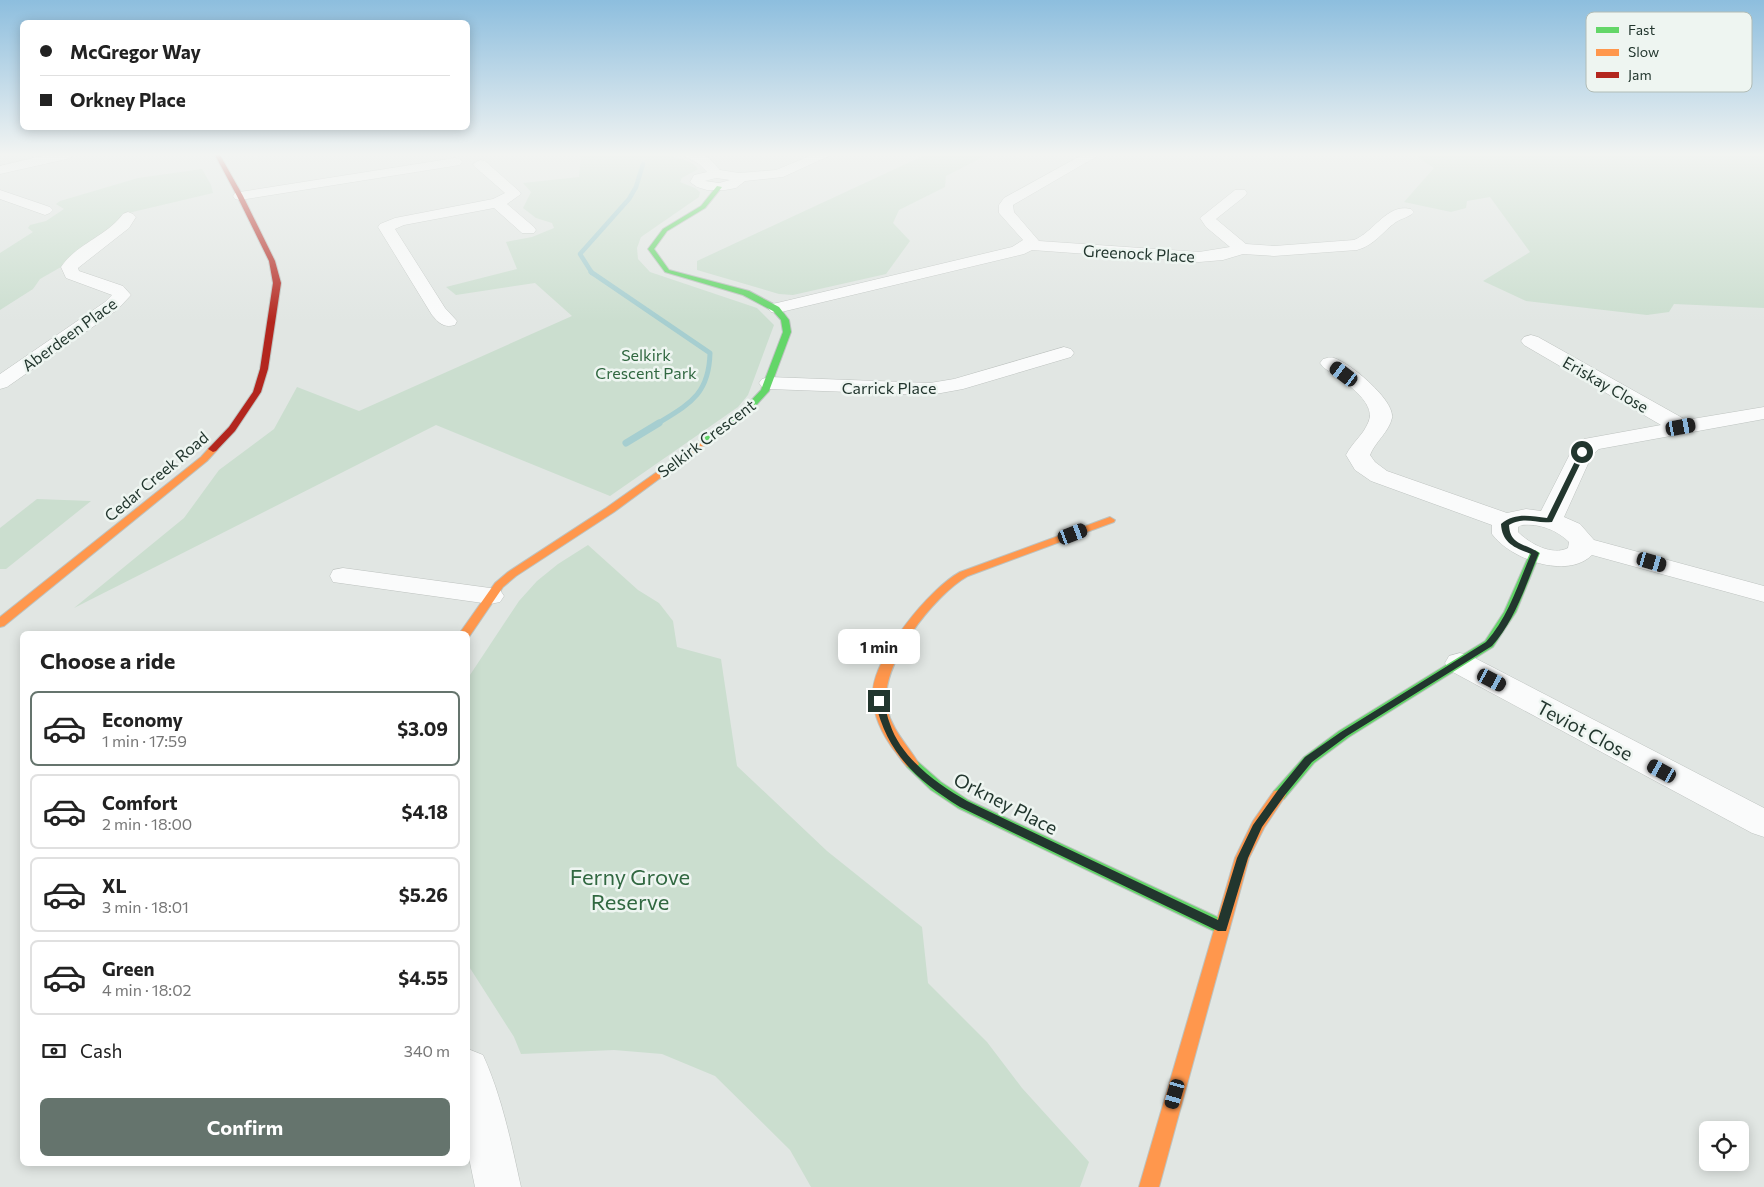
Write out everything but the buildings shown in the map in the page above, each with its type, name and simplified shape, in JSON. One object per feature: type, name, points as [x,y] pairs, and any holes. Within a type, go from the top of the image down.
[{"type":"street","name":"Cedar Creek Road","points":[[0,623],[204,459],[232,430],[257,392],[264,368],[273,316],[276,277],[272,261],[247,210]]},
{"type":"street","points":[[448,322],[438,311],[386,227],[400,221],[457,210]]},
{"type":"street","points":[[505,210],[528,230]]},
{"type":"street","points":[[700,210],[667,229],[651,249],[666,271],[755,296],[777,308]]},
{"type":"street","points":[[1007,210],[1030,240],[1029,245]]},
{"type":"street","points":[[1218,210],[1208,218],[1211,224],[1242,249]]},
{"type":"street","name":"Greenock Place","points":[[777,308],[1018,251],[1029,245],[1192,256],[1223,255],[1242,249],[1274,251],[1357,244],[1369,240],[1390,218],[1406,212]]},
{"type":"street","name":"Aberdeen Place","points":[[0,383],[111,306],[122,296],[117,290],[72,274],[69,267],[80,257],[131,222]]},
{"type":"street","name":"Selkirk Crescent","points":[[467,631],[490,596],[512,574],[610,510],[747,410],[760,398],[768,383],[788,326],[777,308]]},
{"type":"street","name":"Eriskay Close","points":[[1530,341],[1681,427]]},
{"type":"street","name":"Carrick Place","points":[[768,383],[930,389],[956,385],[1064,353]]},
{"type":"street","points":[[1330,363],[1371,395],[1382,410],[1382,418],[1358,454],[1359,459],[1365,466],[1379,476],[1508,522],[1526,517],[1549,520],[1575,533],[1583,545],[1764,594]]},
{"type":"street","points":[[1549,520],[1585,449],[1601,442],[1764,413]]},
{"type":"street","name":"Orkney Place","points":[[1110,520],[964,574],[945,586],[902,639],[888,660],[880,680],[879,701],[885,726],[898,749],[919,772],[963,804],[1222,927]]},
{"type":"street","points":[[1508,522],[1505,524],[1504,529],[1510,540],[1518,546],[1535,553],[1550,557],[1570,557],[1581,552],[1583,545]]},
{"type":"street","points":[[1149,1187],[1242,858],[1258,825],[1281,792],[1309,760],[1344,734],[1489,644],[1499,633],[1513,606],[1535,553]]},
{"type":"street","points":[[343,576],[490,596]]},
{"type":"street","name":"Teviot Close","points":[[1460,663],[1764,824]]},
{"type":"street","points":[[470,1075],[478,1098],[498,1187]]},
{"type":"green space","points":[[62,210],[139,210],[124,214],[113,226],[61,267],[40,279],[33,289],[0,310],[0,253],[33,232],[28,228],[30,225],[46,221]]},
{"type":"green space","name":"Selkirk Crescent Park","points":[[526,210],[680,210],[641,237],[637,248],[638,259],[650,272],[757,308],[774,325],[748,395],[738,407],[610,496],[436,425],[74,608],[184,518],[219,470],[274,429],[297,387],[359,411],[572,316],[535,283],[456,295],[446,287],[517,269],[506,242],[532,237],[554,228],[552,223],[536,218]]},
{"type":"green space","points":[[806,210],[899,210],[893,223],[910,241],[886,274],[793,295],[779,294],[697,270],[697,261]]},
{"type":"green space","points":[[1500,210],[1764,210],[1764,308],[1674,304],[1669,312],[1647,315],[1526,301],[1483,281],[1530,252]]},
{"type":"green space","points":[[37,499],[91,501],[6,569],[0,569],[0,528]]},
{"type":"green space","name":"Ferny Grove Reserve","points":[[588,545],[638,590],[659,603],[673,621],[677,647],[721,659],[737,766],[827,851],[922,927],[928,983],[987,1042],[1022,1088],[1089,1162],[1080,1187],[811,1187],[790,1150],[715,1076],[662,1054],[614,1050],[521,1054],[514,1037],[470,968],[470,675],[519,601],[537,581],[558,564]]},
{"type":"waterway","points":[[592,272],[580,254],[619,210]]},
{"type":"waterway","points":[[592,272],[710,353],[709,367],[701,389],[688,404],[657,424]]},
{"type":"waterway","points":[[626,443],[659,423]]},
{"type":"traffic: fast","points":[[697,210],[665,230],[651,249],[667,271],[746,293],[776,309],[785,320],[787,332],[765,391],[747,410],[702,443]]},
{"type":"traffic: fast","points":[[1279,795],[1309,760],[1344,734],[1489,644],[1510,612],[1535,553]]},
{"type":"traffic: fast","points":[[912,764],[936,786],[963,804],[1222,927]]},
{"type":"traffic: slow","points":[[467,631],[499,585],[512,574],[610,510],[702,443]]},
{"type":"traffic: slow","points":[[0,623],[204,459],[213,449]]},
{"type":"traffic: slow","points":[[912,764],[896,743],[886,724],[880,706],[879,689],[883,673],[891,656],[933,599],[964,574],[1110,520]]},
{"type":"traffic: slow","points":[[1149,1187],[1242,858],[1258,825],[1279,795]]},
{"type":"traffic: jam","points":[[213,449],[232,429],[257,392],[264,369],[277,283],[272,261],[247,210]]},
{"type":"route","points":[[879,701],[885,726],[898,749],[919,772],[944,792],[963,804],[1222,927],[1242,858],[1258,825],[1281,792],[1309,760],[1344,734],[1489,644],[1499,633],[1513,606],[1535,553],[1518,546],[1510,540],[1504,529],[1505,524],[1516,518],[1526,517],[1549,520],[1582,452]]}]
